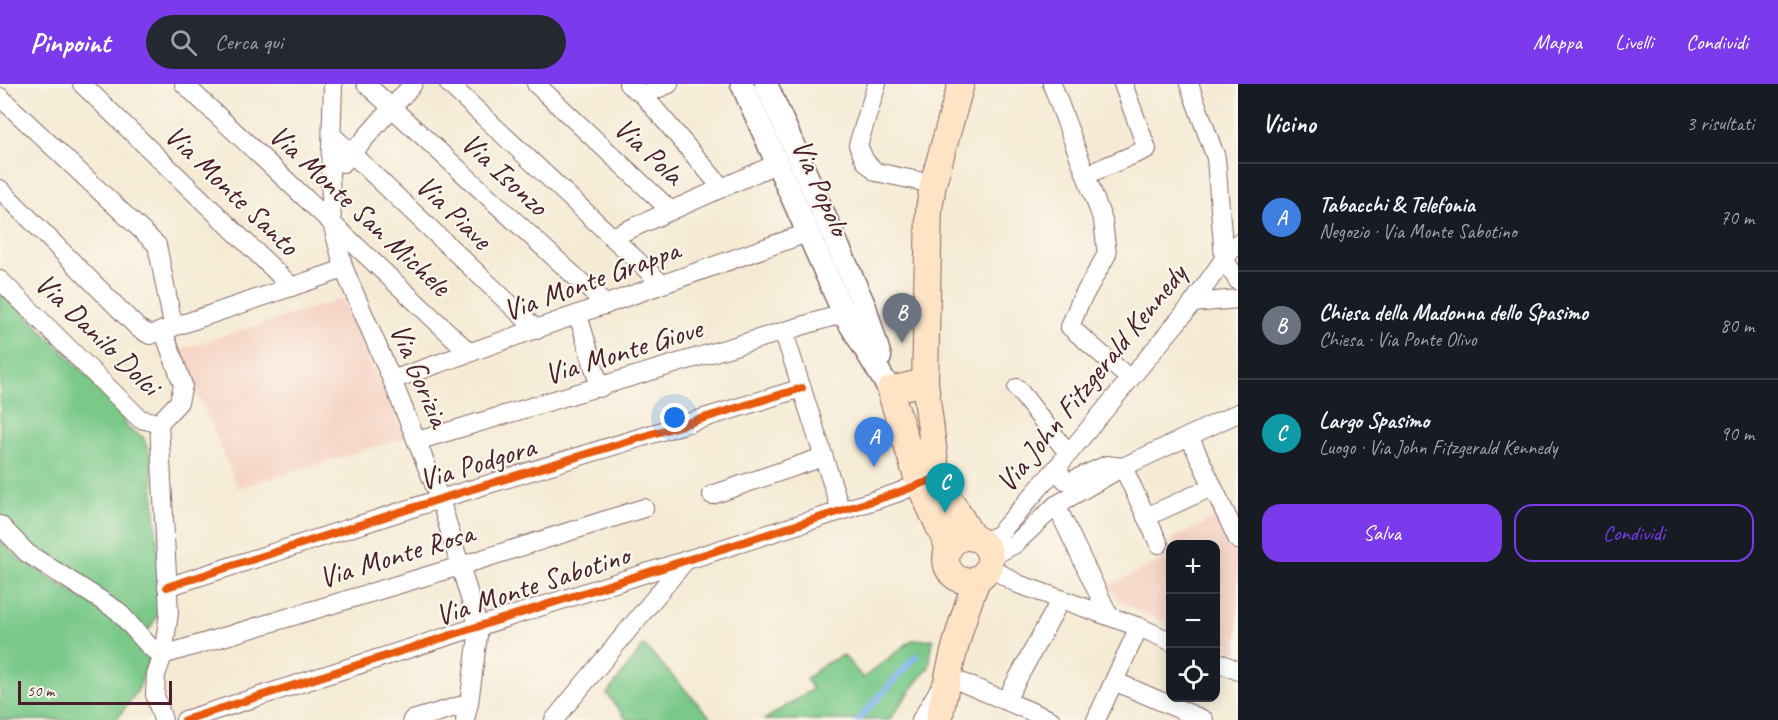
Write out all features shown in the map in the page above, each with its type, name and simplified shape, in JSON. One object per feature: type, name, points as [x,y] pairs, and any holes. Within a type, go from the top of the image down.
[{"type":"main road","points":[[961,84],[933,184],[929,209],[926,317],[928,481],[986,560]]},
{"type":"main road","points":[[926,382],[890,390],[928,481],[954,575],[966,580],[986,560]]},
{"type":"main road","points":[[939,720],[947,676],[953,600],[949,560],[959,539],[986,560]]},
{"type":"main road","points":[[947,676],[971,594],[986,560]]},
{"type":"street","name":"Via Monte Santo","points":[[82,84],[292,287]]},
{"type":"street","name":"Via Monte San Michele","points":[[184,84],[470,353]]},
{"type":"street","name":"Via Gorizia","points":[[333,84],[330,177],[332,223],[344,269],[440,500],[479,628],[467,711]]},
{"type":"street","name":"Via Isonzo","points":[[366,84],[606,305]]},
{"type":"street","points":[[330,177],[413,84]]},
{"type":"street","points":[[449,84],[662,285]]},
{"type":"street","name":"Via Pola","points":[[536,84],[670,210]]},
{"type":"street","points":[[628,84],[641,90],[722,188]]},
{"type":"street","points":[[641,90],[669,84]]},
{"type":"street","name":"Via Popolo","points":[[742,84],[810,232],[855,310]]},
{"type":"street","name":"Via Popolo","points":[[766,84],[855,310]]},
{"type":"street","points":[[877,84],[858,146],[865,161],[876,172],[933,184]]},
{"type":"street","points":[[1052,84],[1103,221],[1107,254],[1080,302],[1070,327],[1130,378]]},
{"type":"street","points":[[1086,175],[1147,149],[1123,84]]},
{"type":"street","points":[[1189,84],[1216,158],[1224,259],[1238,280]]},
{"type":"street","points":[[0,97],[157,245],[168,328],[183,385],[178,402],[159,423],[169,613],[163,655],[156,675],[155,695],[163,720]]},
{"type":"street","name":"Via Piave","points":[[333,136],[537,330]]},
{"type":"street","points":[[612,237],[778,163]]},
{"type":"street","points":[[0,189],[138,328],[150,335],[344,269]]},
{"type":"street","name":"Via Monte Grappa","points":[[392,380],[810,232]]},
{"type":"street","name":"Via John Fitzgerald Kennedy","points":[[986,560],[999,534],[1193,303],[1238,243]]},
{"type":"street","name":"Via Danilo Dolci","points":[[0,280],[140,419],[159,423]]},
{"type":"street","points":[[1193,303],[1238,299]]},
{"type":"street","points":[[855,310],[890,390]]},
{"type":"street","name":"Via Monte Giove","points":[[417,441],[855,310]]},
{"type":"street","points":[[578,315],[600,388]]},
{"type":"street","points":[[784,333],[841,511]]},
{"type":"street","name":"Via Podgora","points":[[167,587],[802,388]]},
{"type":"street","points":[[1017,388],[1063,459],[1060,474],[1065,480],[1071,481],[1107,465],[1124,467]]},
{"type":"street","points":[[1166,639],[1139,627],[1018,584],[986,560],[1015,544],[1056,505],[1124,467],[1238,413]]},
{"type":"street","points":[[1189,436],[1238,540]]},
{"type":"street","points":[[712,495],[823,457]]},
{"type":"street","points":[[1124,467],[1159,544]]},
{"type":"street","name":"Via Monte Sabotino","points":[[185,720],[479,628],[928,481]]},
{"type":"street","points":[[1146,517],[1212,487]]},
{"type":"street","points":[[1056,505],[1109,616]]},
{"type":"street","name":"Via Monte Rosa","points":[[163,655],[644,508]]},
{"type":"street","points":[[0,525],[27,553],[118,611],[150,646],[163,655]]},
{"type":"street","points":[[554,720],[686,560]]},
{"type":"street","points":[[1006,700],[1061,599]]},
{"type":"street","points":[[1096,720],[1139,627]]},
{"type":"street","points":[[1220,663],[1238,671]]},
{"type":"street","points":[[921,720],[947,676],[1051,720]]},
{"type":"street","points":[[1114,681],[1204,720]]},
{"type":"street","points":[[412,720],[467,711]]},
{"type":"shaded area","points":[[342,299],[405,438],[238,488],[179,350]]},
{"type":"shaded area","points":[[1216,518],[1231,550],[1238,548],[1238,652],[1220,645],[1220,540],[1171,539]]},
{"type":"shaded area","points":[[1166,559],[1166,622],[1120,602],[1109,585]]},
{"type":"green space","points":[[0,289],[117,405],[128,429],[143,437],[151,457],[162,608],[148,631],[28,547],[0,517]]},
{"type":"green space","points":[[0,539],[20,559],[116,619],[150,657],[138,690],[116,720],[0,720]]},
{"type":"green space","points":[[933,639],[929,667],[890,720],[764,720],[813,689],[806,679],[825,664],[843,655],[863,678],[912,640]]},
{"type":"green space","points":[[644,645],[713,720],[627,720],[607,694]]},
{"type":"waterway","points":[[858,720],[916,656]]},
{"type":"cycle path","points":[[167,587],[440,499],[802,388]]},
{"type":"cycle path","points":[[185,720],[894,494],[937,478]]},
{"type":"place","name":"Chiesa della Madonna dello Spasimo","points":[[902,343]]},
{"type":"place","name":"Tabacchi & Telefonia","points":[[874,467]]},
{"type":"place","name":"Largo Spasimo","points":[[945,513]]}]
